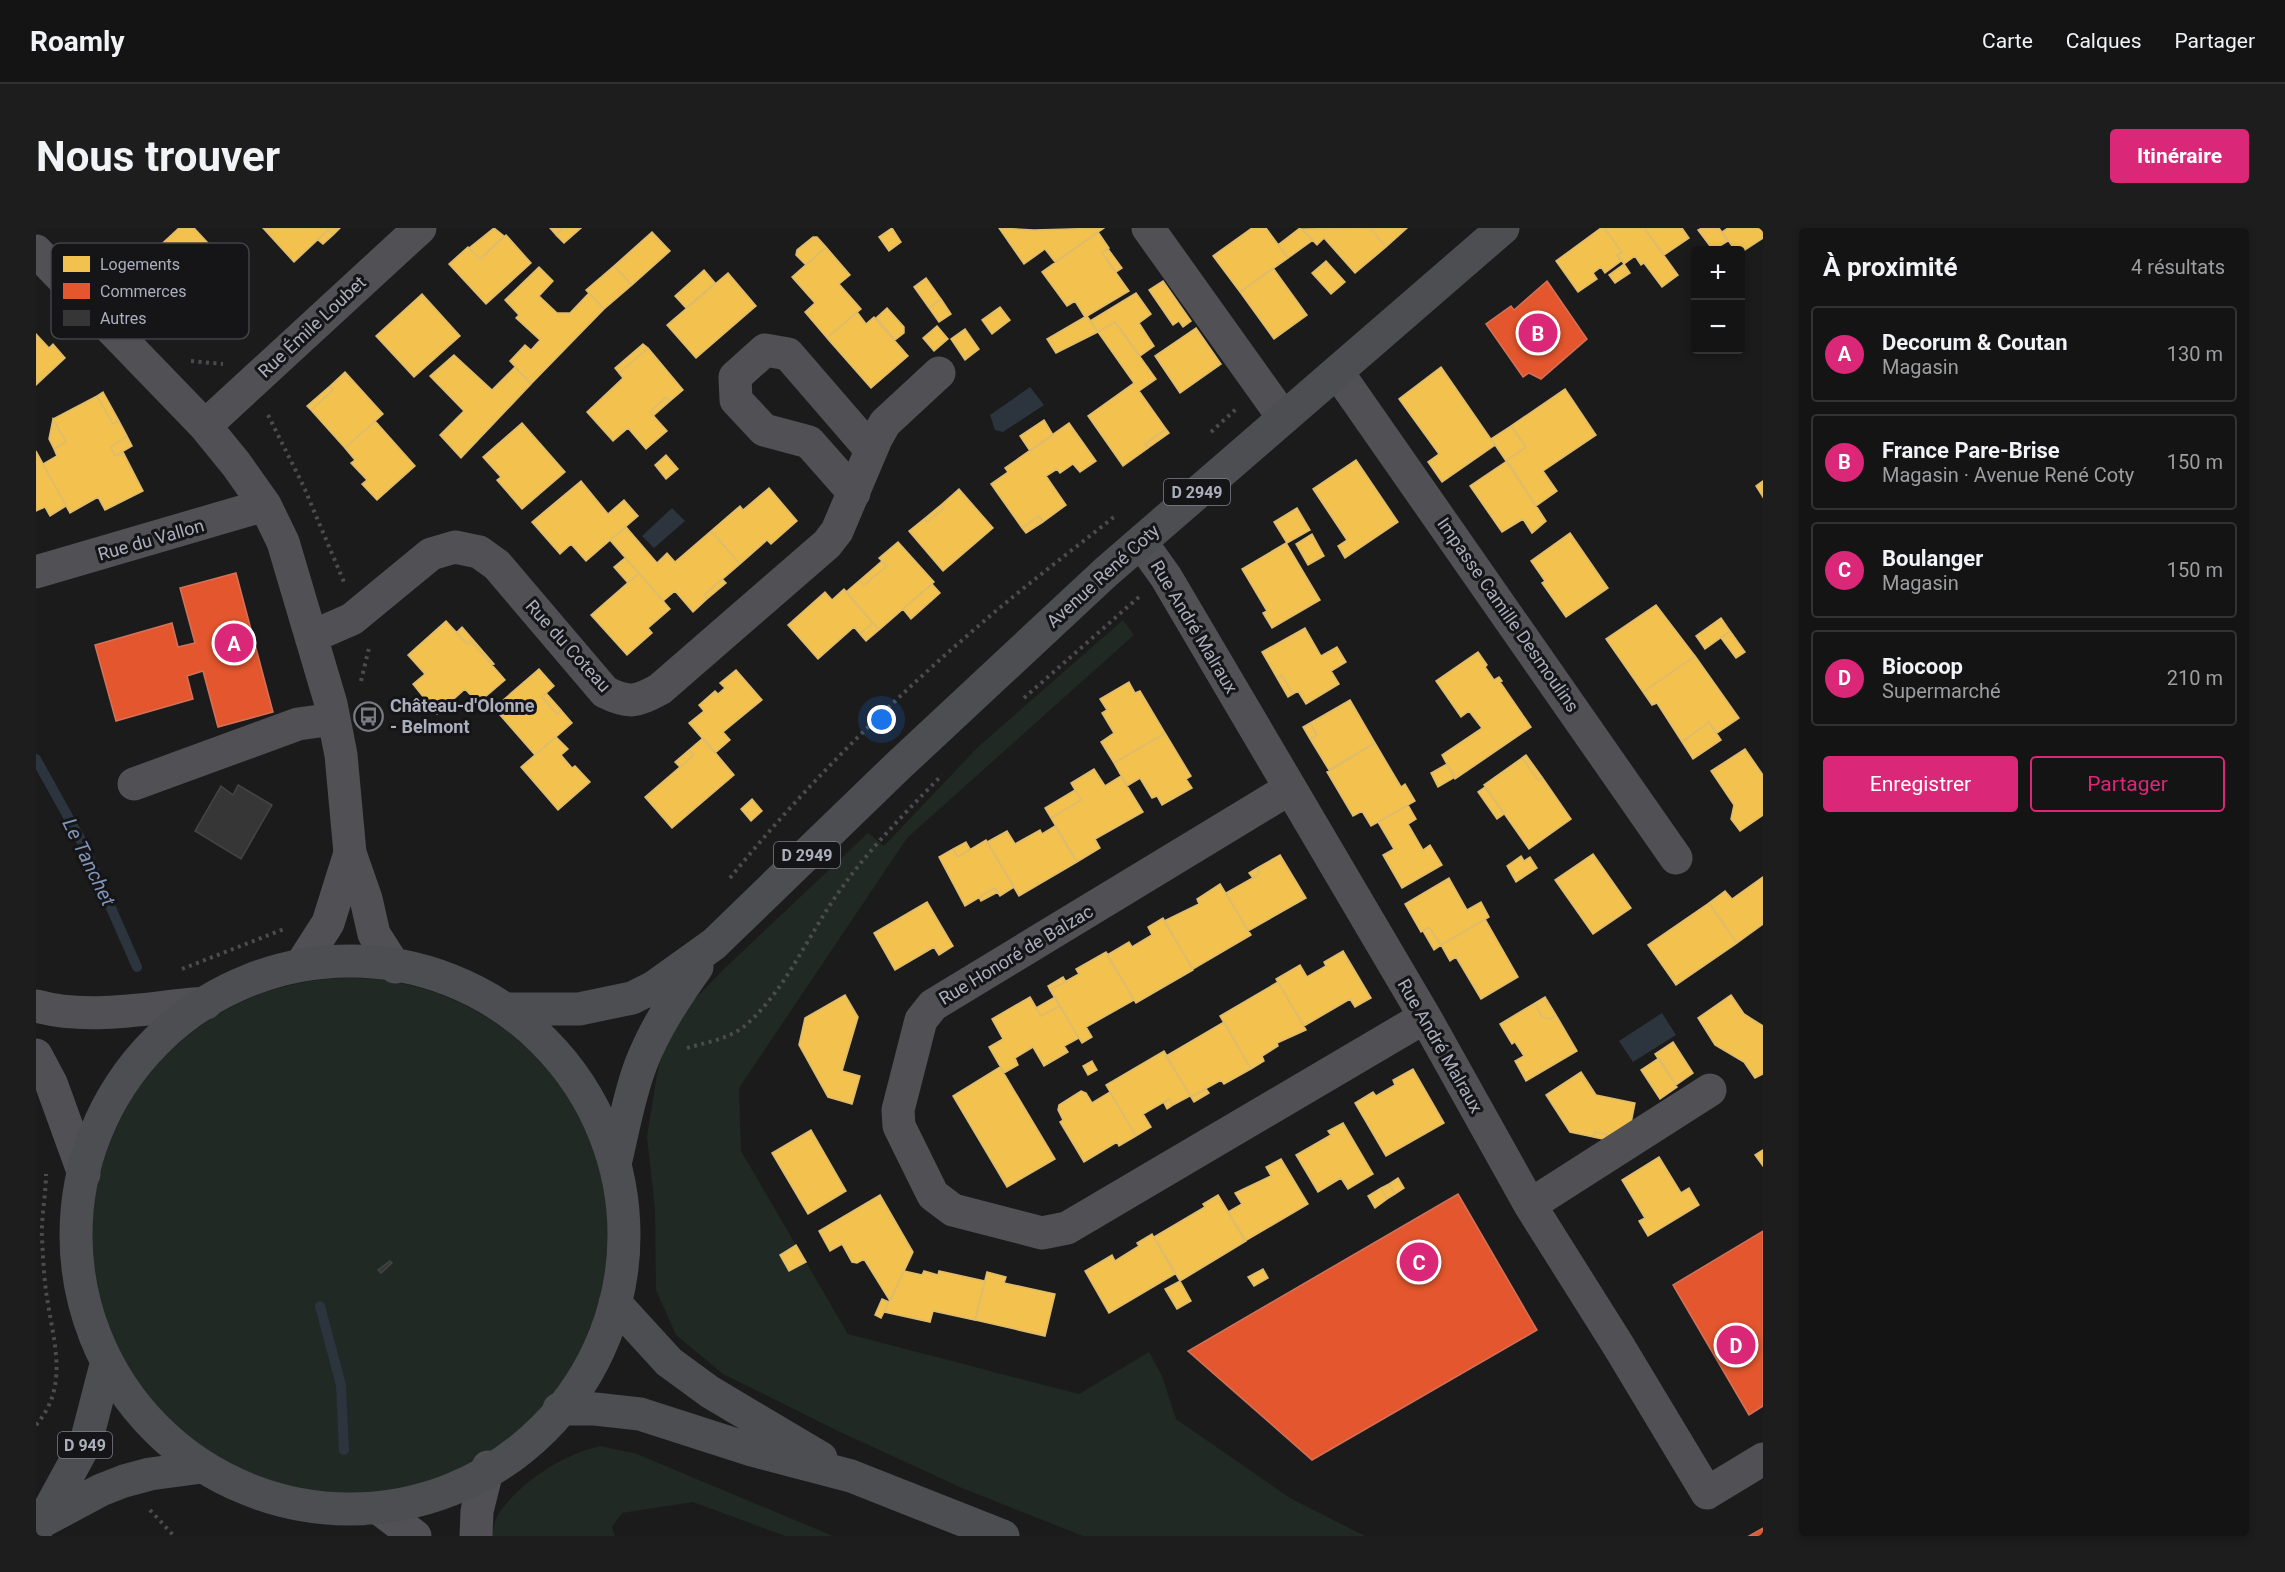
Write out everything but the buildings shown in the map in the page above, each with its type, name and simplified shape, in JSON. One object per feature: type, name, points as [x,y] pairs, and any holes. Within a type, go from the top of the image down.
[{"type":"main road","name":"Avenue René Coty","points":[[714,944],[899,765],[1141,542],[1503,228]]},
{"type":"main road","name":"D 2949","points":[[506,1009],[579,1009],[632,998],[654,987],[714,944]]},
{"type":"main road","name":"D 2949","points":[[615,1164],[640,1067],[649,1044],[671,1004],[714,944]]},
{"type":"main road","points":[[334,960],[395,967],[453,984],[506,1009],[544,1038],[576,1075],[600,1118],[615,1164],[623,1211],[623,1257],[615,1303],[602,1342],[584,1378],[559,1409],[537,1431],[488,1467],[454,1488],[428,1498],[381,1510],[342,1512],[306,1509],[234,1486],[202,1467],[174,1445],[149,1419],[107,1361],[89,1317],[78,1270],[78,1222],[84,1174],[97,1133],[116,1095],[141,1059],[171,1029],[206,1003],[235,985],[267,971],[303,962],[334,960]]},
{"type":"main road","points":[[615,1303],[669,1362],[710,1392],[851,1476]]},
{"type":"main road","name":"D 949","points":[[40,1524],[86,1442],[107,1361]]},
{"type":"main road","points":[[559,1409],[595,1409],[640,1414],[752,1450],[851,1476],[1003,1536]]},
{"type":"main road","name":"D 949","points":[[40,1524],[101,1490],[124,1481],[150,1474],[202,1467]]},
{"type":"street","name":"Rue Émile Loubet","points":[[205,426],[420,228]]},
{"type":"street","points":[[1148,228],[1283,417]]},
{"type":"street","points":[[36,251],[51,267]]},
{"type":"street","points":[[121,339],[205,426],[236,464],[265,505],[283,542],[334,719],[341,755],[350,853],[366,899],[374,934],[395,967]]},
{"type":"street","points":[[854,493],[809,442],[764,430],[736,400],[735,377],[765,350],[788,354],[871,450]]},
{"type":"street","name":"Rue du Coteau","points":[[311,637],[352,619],[430,554],[455,547],[478,552],[496,565],[605,692],[623,701],[642,699],[660,689],[827,544],[837,531],[871,450],[885,423],[939,373]]},
{"type":"street","name":"Impasse Camille Desmoulins","points":[[1338,373],[1676,858]]},
{"type":"street","name":"Rue du Vallon","points":[[36,572],[265,505]]},
{"type":"street","name":"Rue André Malraux","points":[[1141,542],[1166,577],[1288,789],[1425,1017],[1530,1205],[1707,1493],[1763,1459]]},
{"type":"street","points":[[134,784],[298,724],[334,719]]},
{"type":"street","name":"Rue Honoré de Balzac","points":[[1288,789],[933,1005],[921,1020],[898,1110],[899,1126],[933,1195],[953,1210],[1042,1233],[1067,1228],[1425,1017]]},
{"type":"street","points":[[303,962],[328,923],[350,853]]},
{"type":"street","points":[[36,1006],[70,1013],[100,1013],[206,1003]]},
{"type":"street","points":[[36,1055],[51,1083],[84,1174]]},
{"type":"street","points":[[1530,1205],[1710,1090]]},
{"type":"street","points":[[476,1536],[477,1511],[488,1467]]},
{"type":"street","points":[[381,1510],[415,1536]]},
{"type":"path","points":[[1206,437],[1238,407]]},
{"type":"path","points":[[724,884],[767,832],[876,721],[990,616],[1120,511]]},
{"type":"path","points":[[1021,701],[1148,591]]},
{"type":"path","points":[[682,1049],[721,1039],[746,1024],[784,979],[836,897],[880,839],[945,772]]},
{"type":"path","points":[[176,972],[286,928]]},
{"type":"path","points":[[36,1425],[48,1411],[55,1392],[56,1377],[56,1340],[47,1298],[42,1234],[47,1163]]},
{"type":"shaded area","points":[[1030,387],[1044,405],[1003,432],[995,430],[990,415]]},
{"type":"shaded area","points":[[672,508],[685,521],[654,548],[642,536]]},
{"type":"shaded area","points":[[1123,620],[1134,635],[907,838],[739,1088],[741,1151],[848,1334],[1079,1394],[1149,1352],[1162,1376],[1176,1419],[1290,1498],[1365,1536],[1083,1536],[962,1488],[838,1431],[723,1374],[676,1335],[656,1290],[655,1210],[647,1136],[657,1074],[664,1048],[683,1011],[724,969],[868,833],[884,846],[978,747]]},
{"type":"shaded area","points":[[350,978],[400,983],[449,998],[493,1022],[532,1054],[564,1093],[588,1137],[603,1186],[608,1236],[603,1286],[588,1335],[564,1379],[532,1418],[493,1450],[449,1474],[400,1489],[350,1494],[300,1489],[251,1474],[207,1450],[168,1418],[136,1379],[112,1335],[97,1286],[92,1236],[97,1186],[112,1137],[136,1093],[168,1054],[207,1022],[251,998],[300,983]]},
{"type":"shaded area","points":[[1662,1013],[1676,1035],[1633,1062],[1619,1041]]},
{"type":"shaded area","points":[[600,1446],[637,1454],[833,1536],[785,1536],[693,1502],[622,1513],[612,1527],[615,1536],[492,1536],[499,1513],[508,1501],[531,1480],[571,1456]]},
{"type":"waterway","name":"Le Tanchet","points":[[36,759],[82,842],[137,967]]},
{"type":"waterway","name":"Le Tanchet","points":[[320,1306],[341,1385],[344,1450]]},
{"type":"place","name":"France Pare-Brise","points":[[1538,333]]},
{"type":"place","name":"Decorum & Coutan","points":[[234,643]]},
{"type":"place","name":"Château-d'Olonne - Belmont","points":[[369,716]]},
{"type":"place","name":"Boulanger","points":[[1419,1262]]},
{"type":"place","name":"Biocoop","points":[[1736,1345]]}]
